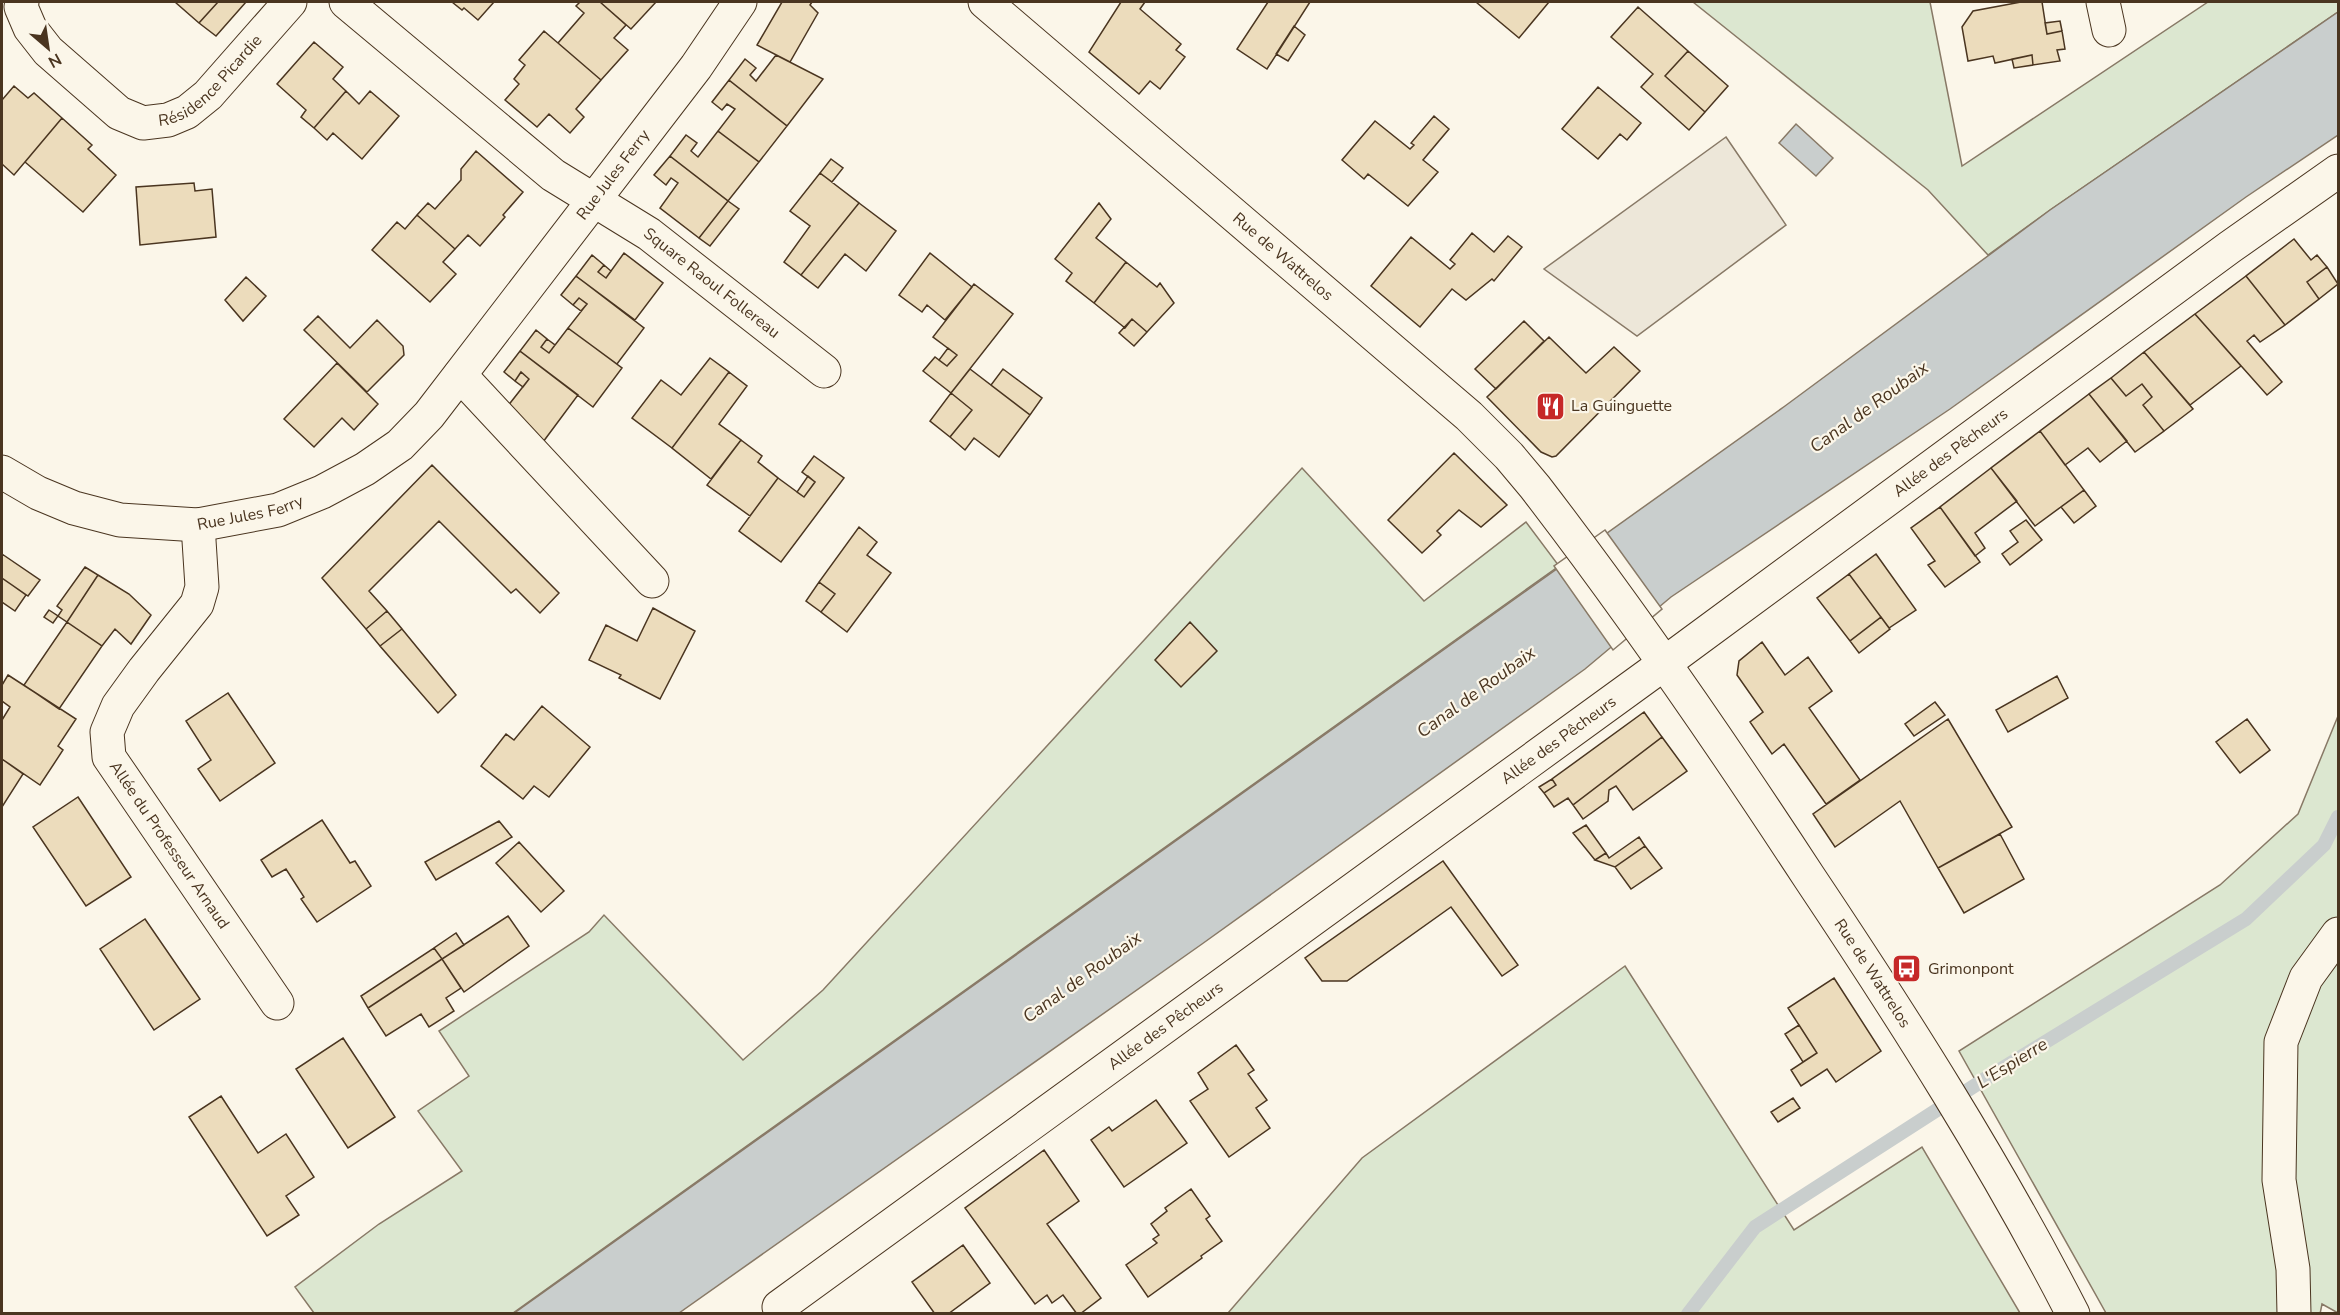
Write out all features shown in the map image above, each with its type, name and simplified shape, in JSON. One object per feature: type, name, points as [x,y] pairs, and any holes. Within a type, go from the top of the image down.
[{"type":"street","name":"Résidence Picardie","points":[[22,2],[21,7],[30,28],[48,51],[119,113],[143,123],[168,120],[187,112],[208,94],[290,2]]},
{"type":"street","points":[[346,2],[553,175],[595,201]]},
{"type":"street","name":"Rue Jules Ferry","points":[[2,472],[38,493],[74,508],[120,520],[198,525],[278,510],[322,492],[365,470],[400,444],[429,415],[696,67],[740,2]]},
{"type":"street","name":"Rue de Wattrelos","points":[[985,2],[1469,416],[1509,456],[1564,525],[1721,743],[1883,987],[2009,1193],[2073,1314]]},
{"type":"street","name":"Allée des Pêcheurs","points":[[779,1307],[1658,654],[2338,171]]},
{"type":"street","name":"Square Raoul Follereau","points":[[595,201],[649,234],[824,371]]},
{"type":"street","points":[[460,375],[652,581]]},
{"type":"street","name":"Allée du Professeur Arnaud","points":[[198,525],[202,587],[197,604],[118,706],[106,732],[109,757],[277,1003]]},
{"type":"street","points":[[2294,1314],[2293,1269],[2279,1180],[2281,1042],[2306,978],[2338,934]]},
{"type":"green space","points":[[1693,2],[1930,2],[1962,166],[2208,2],[2338,2],[2338,12],[1988,255],[1928,190]]},
{"type":"green space","points":[[1302,468],[1424,601],[1526,522],[1559,566],[513,1313],[314,1313],[295,1287],[379,1224],[462,1171],[418,1111],[469,1076],[439,1031],[589,932],[604,915],[743,1060],[823,990]]},
{"type":"green space","points":[[2338,716],[2338,1313],[2322,1304],[2320,1314],[2106,1313],[1959,1051],[2220,885],[2298,814]]},
{"type":"green space","points":[[1625,966],[1794,1230],[1922,1147],[2020,1313],[1228,1313],[1362,1158]]},
{"type":"shaded area","points":[[1726,137],[1786,225],[1637,336],[1544,269]]},
{"type":"water","name":"Canal de Roubaix","points":[[2338,12],[2338,135],[2246,197],[1950,409],[1671,597],[1585,669],[1202,944],[679,1313],[513,1314],[1785,406],[2050,210]]},
{"type":"water","points":[[1796,124],[1833,158],[1816,176],[1779,143]]},
{"type":"pier","points":[[1605,530],[1662,609],[1613,650],[1554,566]]},
{"type":"building","points":[[175,2],[218,2],[199,23]]},
{"type":"building","points":[[218,2],[246,2],[216,36],[199,23]]},
{"type":"building","points":[[452,2],[494,2],[478,20],[464,8],[462,10]]},
{"type":"building","points":[[580,2],[600,2],[626,25],[614,38],[628,50],[601,80],[558,43],[584,13],[576,6]]},
{"type":"building","points":[[600,2],[656,2],[631,29]]},
{"type":"building","points":[[782,2],[812,2],[810,5],[818,13],[790,62],[757,45]]},
{"type":"building","points":[[1121,2],[1145,2],[1140,9],[1181,44],[1176,50],[1185,57],[1160,89],[1150,81],[1139,94],[1089,52]]},
{"type":"building","points":[[1268,2],[1310,2],[1267,69],[1237,49]]},
{"type":"building","points":[[1476,2],[1549,2],[1519,38]]},
{"type":"building","points":[[2021,2],[2042,2],[2047,34],[2062,31],[2065,49],[2057,50],[2060,61],[2033,65],[2032,55],[1995,63],[1993,56],[1968,61],[1962,27],[1973,11]]},
{"type":"building","points":[[1638,7],[1688,51],[1665,76],[1705,112],[1689,130],[1641,87],[1653,74],[1611,37]]},
{"type":"building","points":[[2060,21],[2062,31],[2047,34],[2045,23]]},
{"type":"building","points":[[1294,26],[1305,35],[1288,61],[1276,54]]},
{"type":"building","points":[[544,31],[601,80],[576,109],[584,117],[570,133],[549,114],[537,127],[505,100],[519,84],[514,79],[525,65],[519,60]]},
{"type":"building","points":[[314,42],[343,67],[333,79],[346,91],[314,128],[301,117],[306,110],[277,84]]},
{"type":"building","points":[[1688,51],[1728,86],[1705,112],[1665,76]]},
{"type":"building","points":[[776,55],[823,79],[787,126],[729,80],[745,59],[756,68],[750,75],[756,81]]},
{"type":"building","points":[[2032,55],[2033,65],[2014,68],[2012,59]]},
{"type":"building","points":[[729,80],[787,126],[759,162],[718,131],[735,109],[727,104],[722,110],[712,102]]},
{"type":"building","points":[[14,86],[28,98],[34,93],[62,118],[14,175],[2,164],[2,100]]},
{"type":"building","points":[[1598,87],[1641,123],[1627,140],[1620,134],[1598,159],[1562,129]]},
{"type":"building","points":[[346,91],[359,104],[370,91],[399,116],[362,159],[333,133],[327,140],[314,128]]},
{"type":"building","points":[[1434,116],[1449,129],[1423,160],[1438,172],[1408,206],[1368,174],[1364,179],[1342,160],[1375,121],[1410,149],[1414,145],[1411,143]]},
{"type":"building","points":[[62,118],[92,145],[88,149],[116,175],[83,212],[25,162]]},
{"type":"building","points":[[718,131],[759,162],[728,201],[670,156],[686,135],[697,143],[691,151],[698,157]]},
{"type":"building","points":[[476,151],[523,192],[480,246],[468,235],[455,249],[417,215],[428,203],[435,209],[461,180],[461,169]]},
{"type":"building","points":[[670,156],[728,201],[699,238],[660,208],[678,183],[671,178],[666,185],[654,175]]},
{"type":"building","points":[[831,159],[843,168],[832,182],[820,173]]},
{"type":"building","points":[[820,173],[859,203],[801,275],[784,262],[810,226],[790,211]]},
{"type":"building","points":[[194,183],[195,191],[212,189],[216,237],[140,245],[136,187]]},
{"type":"building","points":[[728,201],[739,209],[710,246],[699,238]]},
{"type":"building","points":[[859,203],[896,231],[866,271],[845,254],[818,288],[801,275]]},
{"type":"building","points":[[1099,203],[1111,219],[1096,238],[1126,262],[1094,303],[1066,281],[1072,273],[1055,259]]},
{"type":"building","points":[[417,215],[455,249],[443,262],[456,274],[430,302],[372,250],[397,222],[405,229]]},
{"type":"building","points":[[1472,233],[1494,252],[1508,236],[1522,247],[1494,281],[1492,279],[1466,300],[1452,289],[1420,327],[1371,286],[1411,237],[1450,269],[1455,264],[1450,260]]},
{"type":"building","points":[[2294,239],[2311,260],[2317,255],[2327,267],[2307,282],[2319,299],[2285,325],[2246,276]]},
{"type":"building","points":[[624,253],[663,283],[635,320],[576,276],[592,255],[604,265],[598,272],[606,278]]},
{"type":"building","points":[[930,253],[972,287],[945,320],[927,305],[922,312],[899,295]]},
{"type":"building","points":[[1126,262],[1157,287],[1160,283],[1174,303],[1147,332],[1132,319],[1125,328],[1094,303]]},
{"type":"building","points":[[604,265],[611,271],[606,278],[598,272]]},
{"type":"building","points":[[2327,267],[2338,284],[2319,299],[2307,282]]},
{"type":"building","points":[[576,276],[644,328],[617,364],[568,328],[587,304],[579,298],[573,305],[561,295]]},
{"type":"building","points":[[2246,276],[2285,325],[2260,342],[2254,335],[2247,341],[2282,382],[2267,395],[2195,314]]},
{"type":"building","points":[[246,277],[266,296],[243,321],[225,300]]},
{"type":"building","points":[[974,284],[1013,314],[951,393],[923,371],[935,357],[947,366],[957,355],[933,337]]},
{"type":"building","points":[[579,298],[587,304],[581,311],[573,305]]},
{"type":"building","points":[[2195,314],[2241,366],[2190,405],[2144,352]]},
{"type":"building","points":[[318,316],[350,348],[377,320],[403,346],[404,355],[367,392],[304,330]]},
{"type":"building","points":[[1132,319],[1147,332],[1134,346],[1119,333]]},
{"type":"building","points":[[1524,321],[1544,341],[1496,389],[1475,369]]},
{"type":"building","points":[[568,328],[622,368],[593,407],[520,351],[536,330],[547,339],[541,347],[549,353]]},
{"type":"building","points":[[1549,337],[1586,373],[1614,347],[1640,371],[1556,456],[1552,457],[1541,452],[1487,397]]},
{"type":"building","points":[[547,339],[555,345],[549,353],[541,347]]},
{"type":"building","points":[[948,348],[957,355],[947,366],[939,360]]},
{"type":"building","points":[[520,351],[578,395],[543,442],[507,407],[529,379],[521,372],[515,381],[504,372]]},
{"type":"building","points":[[2144,352],[2193,409],[2164,431],[2143,405],[2152,397],[2142,384],[2126,396],[2111,378]]},
{"type":"building","points":[[710,358],[729,372],[672,448],[632,418],[661,380],[681,395]]},
{"type":"building","points":[[337,363],[378,404],[354,430],[342,418],[314,447],[284,419]]},
{"type":"building","points":[[970,369],[1030,415],[999,457],[974,438],[965,450],[950,437],[972,410],[951,393]]},
{"type":"building","points":[[1003,369],[1042,398],[1030,415],[991,385]]},
{"type":"building","points":[[521,372],[529,379],[523,387],[515,381]]},
{"type":"building","points":[[729,372],[747,386],[719,424],[741,440],[711,479],[672,448]]},
{"type":"building","points":[[2111,378],[2126,396],[2142,384],[2152,397],[2143,405],[2164,431],[2135,452],[2089,394]]},
{"type":"building","points":[[951,393],[972,410],[950,437],[930,421]]},
{"type":"building","points":[[2089,394],[2127,441],[2100,462],[2088,448],[2065,465],[2040,431]]},
{"type":"building","points":[[2040,431],[2084,490],[2035,526],[1991,468]]},
{"type":"building","points":[[741,440],[762,456],[758,462],[778,478],[750,516],[707,485]]},
{"type":"building","points":[[1454,453],[1507,505],[1481,527],[1459,510],[1437,531],[1441,535],[1422,553],[1388,520]]},
{"type":"building","points":[[814,456],[844,478],[781,562],[739,531],[778,478],[804,497],[815,482],[802,472]]},
{"type":"building","points":[[432,465],[559,593],[540,613],[516,589],[511,593],[439,521],[369,591],[387,611],[366,629],[322,578]]},
{"type":"building","points":[[1991,468],[2017,501],[1975,533],[1985,548],[1975,556],[1940,507]]},
{"type":"building","points":[[808,476],[815,482],[804,497],[797,492]]},
{"type":"building","points":[[2084,490],[2096,506],[2074,523],[2061,507]]},
{"type":"building","points":[[1940,507],[1980,562],[1945,587],[1928,565],[1935,561],[1911,528]]},
{"type":"building","points":[[2026,520],[2042,540],[2010,565],[2002,554],[2018,542],[2010,531]]},
{"type":"building","points":[[859,527],[877,542],[867,555],[891,573],[847,632],[821,612],[835,594],[819,582]]},
{"type":"building","points":[[2,554],[40,580],[28,596],[2,578]]},
{"type":"building","points":[[1876,554],[1916,610],[1889,628],[1849,574]]},
{"type":"building","points":[[85,567],[98,575],[67,622],[58,616],[62,610],[57,606]]},
{"type":"building","points":[[1849,574],[1881,617],[1850,641],[1817,598]]},
{"type":"building","points":[[98,575],[129,594],[151,615],[131,644],[115,629],[102,646],[67,622]]},
{"type":"building","points":[[2,578],[26,595],[15,611],[2,602]]},
{"type":"building","points":[[819,582],[835,594],[821,612],[806,601]]},
{"type":"building","points":[[653,608],[695,631],[660,699],[619,678],[621,675],[589,660],[606,625],[637,641]]},
{"type":"building","points":[[49,610],[58,616],[53,623],[44,617]]},
{"type":"building","points":[[387,611],[402,629],[380,646],[366,629]]},
{"type":"building","points":[[1881,617],[1890,629],[1859,653],[1850,641]]},
{"type":"building","points":[[67,622],[102,646],[59,709],[24,685]]},
{"type":"building","points":[[1190,622],[1217,651],[1181,687],[1155,660]]},
{"type":"building","points":[[402,629],[456,695],[438,713],[380,646]]},
{"type":"building","points":[[1762,642],[1785,675],[1808,657],[1832,691],[1809,708],[1860,780],[1826,804],[1784,744],[1772,754],[1750,722],[1763,712],[1737,675],[1739,661]]},
{"type":"building","points":[[8,675],[76,719],[58,746],[63,750],[40,785],[2,759],[2,720],[10,707],[2,701],[2,685]]},
{"type":"building","points":[[2057,676],[2068,698],[2008,732],[1996,710]]},
{"type":"building","points":[[228,693],[275,763],[220,801],[198,769],[211,760],[186,721]]},
{"type":"building","points":[[1935,702],[1945,715],[1914,736],[1905,724]]},
{"type":"building","points":[[542,706],[590,747],[549,797],[534,786],[523,799],[481,766],[506,734],[514,740]]},
{"type":"building","points":[[1644,712],[1662,737],[1573,805],[1568,798],[1554,807],[1544,793],[1556,785],[1552,779]]},
{"type":"building","points":[[1948,719],[2012,827],[1938,868],[1900,801],[1835,847],[1813,814]]},
{"type":"building","points":[[2247,719],[2270,750],[2240,773],[2216,742]]},
{"type":"building","points":[[1662,737],[1687,771],[1633,810],[1616,786],[1609,790],[1608,801],[1583,819],[1573,805]]},
{"type":"building","points":[[2,759],[23,774],[2,807]]},
{"type":"building","points":[[1552,779],[1556,785],[1544,793],[1539,787]]},
{"type":"building","points":[[78,797],[131,877],[86,906],[33,827]]},
{"type":"building","points":[[322,820],[350,863],[355,861],[371,886],[317,922],[301,899],[304,897],[286,869],[272,877],[261,860]]},
{"type":"building","points":[[499,821],[512,837],[436,880],[425,862]]},
{"type":"building","points":[[1586,825],[1606,853],[1595,860],[1573,833]]},
{"type":"building","points":[[2000,834],[2024,879],[1964,913],[1938,868]]},
{"type":"building","points":[[1639,837],[1645,846],[1615,867],[1595,860],[1606,853],[1609,858]]},
{"type":"building","points":[[519,842],[564,891],[541,912],[496,863]]},
{"type":"building","points":[[1645,846],[1662,868],[1631,889],[1615,867]]},
{"type":"building","points":[[1443,861],[1518,965],[1502,976],[1451,907],[1347,981],[1322,981],[1305,958]]},
{"type":"building","points":[[508,916],[529,946],[464,992],[442,959]]},
{"type":"building","points":[[145,919],[200,999],[154,1030],[100,949]]},
{"type":"building","points":[[456,933],[464,945],[442,959],[434,948]]},
{"type":"building","points":[[434,948],[442,959],[368,1008],[361,996]]},
{"type":"building","points":[[442,959],[461,988],[446,998],[454,1011],[429,1027],[421,1014],[386,1036],[368,1008]]},
{"type":"building","points":[[1834,978],[1881,1051],[1836,1082],[1827,1069],[1801,1086],[1791,1070],[1817,1053],[1788,1008]]},
{"type":"building","points":[[1799,1025],[1817,1053],[1803,1062],[1785,1034]]},
{"type":"building","points":[[343,1038],[395,1117],[348,1148],[296,1069]]},
{"type":"building","points":[[1236,1045],[1254,1070],[1248,1074],[1267,1100],[1256,1108],[1270,1128],[1229,1157],[1190,1101],[1208,1089],[1198,1073]]},
{"type":"building","points":[[221,1096],[258,1153],[286,1134],[314,1177],[286,1196],[299,1215],[267,1236],[189,1117]]},
{"type":"building","points":[[1793,1098],[1800,1108],[1778,1122],[1771,1112]]},
{"type":"building","points":[[1156,1100],[1187,1143],[1124,1187],[1091,1140],[1109,1127],[1112,1131]]},
{"type":"building","points":[[1044,1150],[1079,1201],[1047,1224],[1101,1298],[1080,1314],[1077,1314],[1063,1295],[1052,1303],[1047,1295],[1035,1304],[965,1208]]},
{"type":"building","points":[[1191,1189],[1210,1216],[1206,1219],[1222,1241],[1148,1297],[1126,1265],[1157,1243],[1153,1239],[1159,1235],[1151,1224],[1167,1211],[1165,1208]]},
{"type":"building","points":[[963,1245],[990,1283],[948,1314],[935,1314],[912,1282]]},
{"type":"waterway","name":"L'Espierre","points":[[1688,1314],[1755,1227],[1985,1079],[2246,919],[2324,845],[2338,817]]},
{"type":"place","name":"La Guinguette","points":[[1550,406]]},
{"type":"place","name":"Grimonpont","points":[[1907,969]]}]
